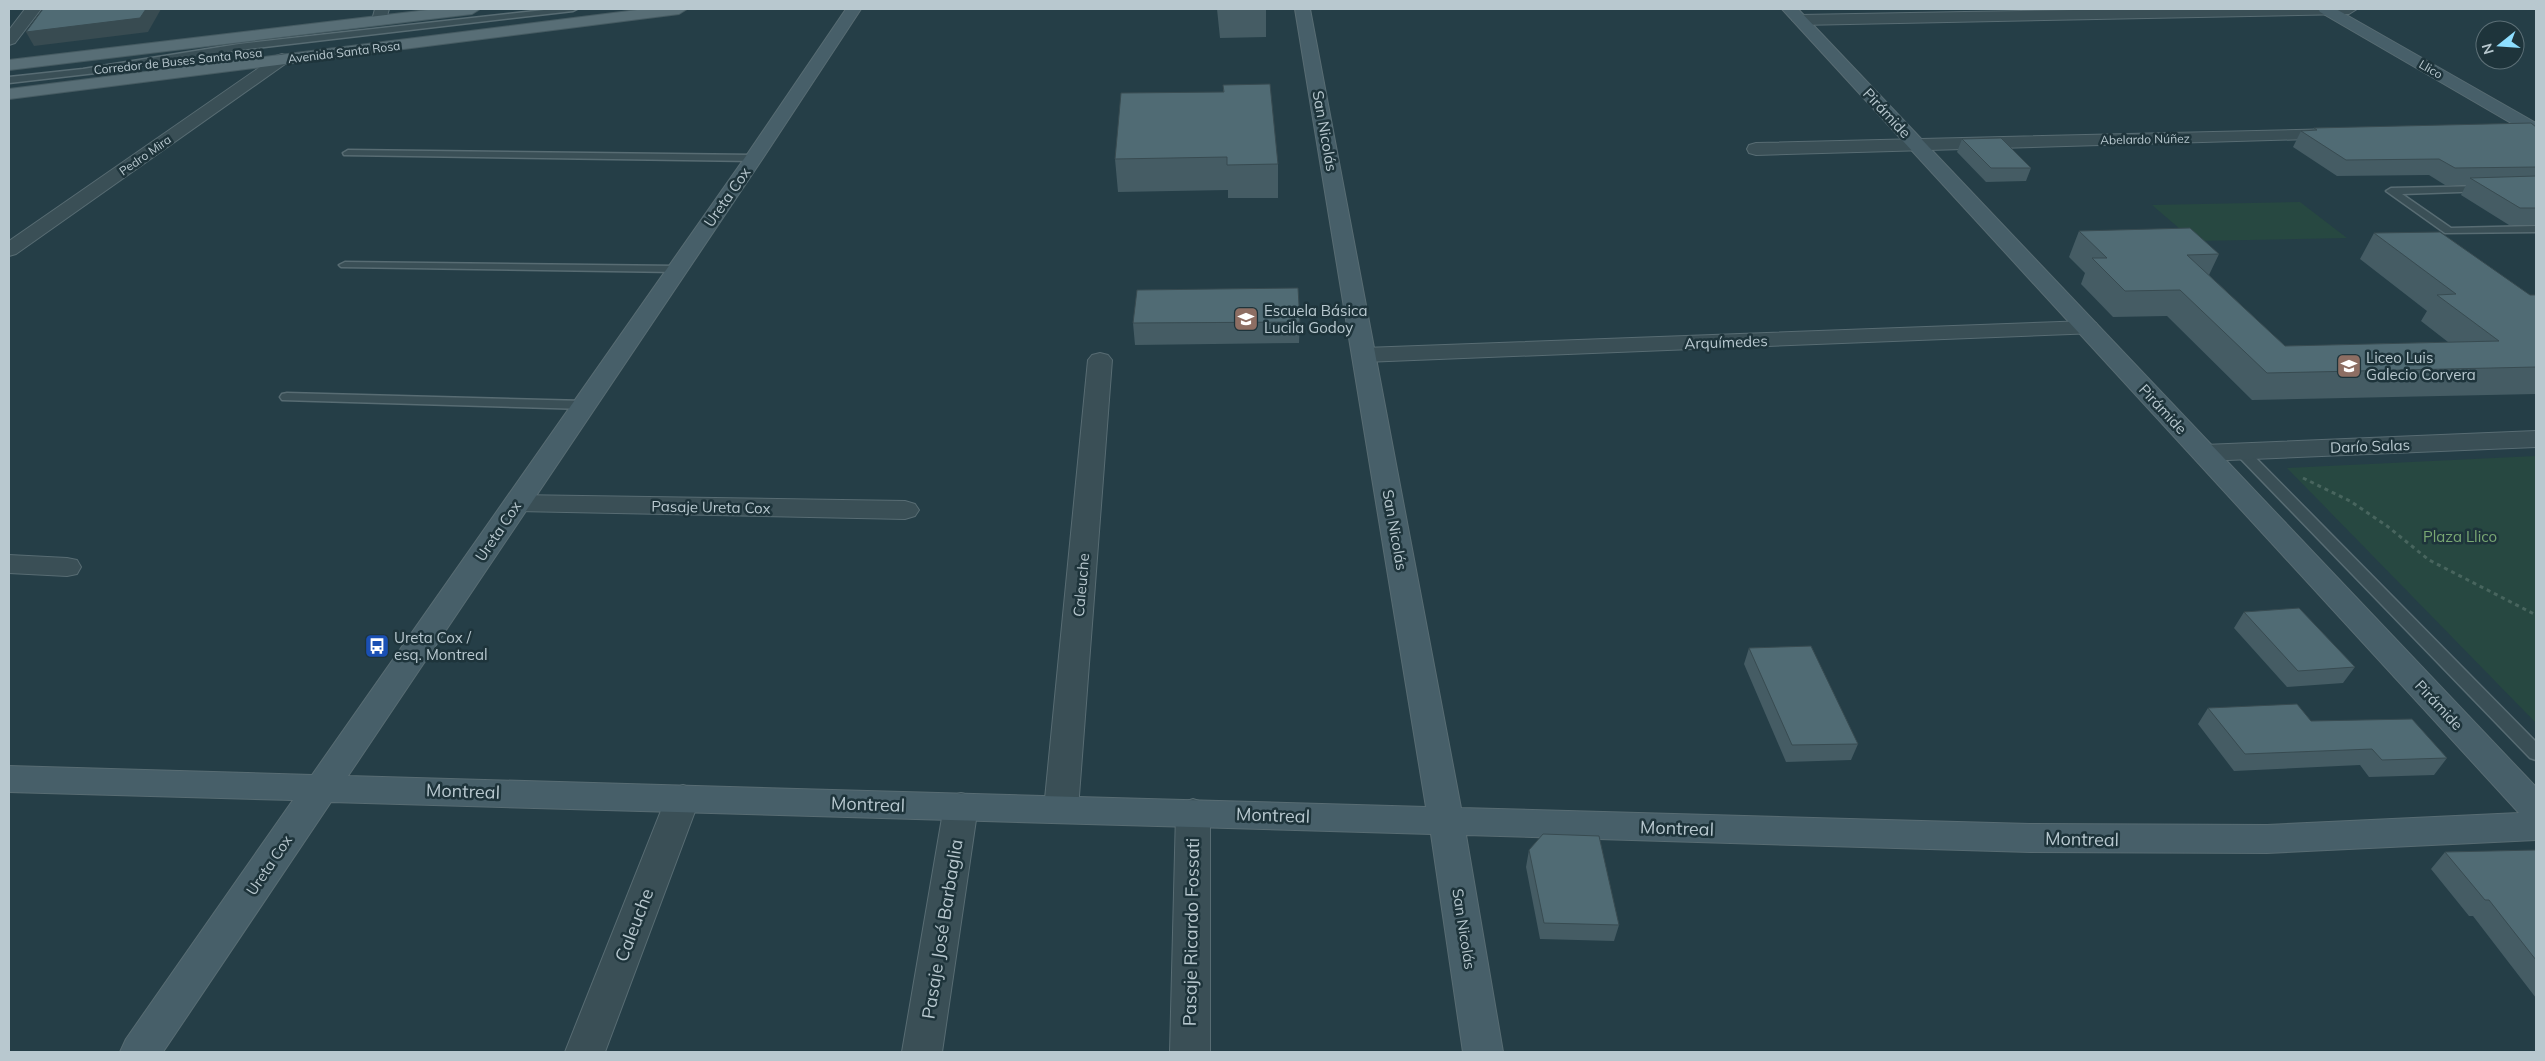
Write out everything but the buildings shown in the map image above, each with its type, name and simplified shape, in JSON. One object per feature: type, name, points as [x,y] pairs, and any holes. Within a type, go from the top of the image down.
[{"type":"main road","name":"Avenida Santa Rosa","points":[[9,65],[381,14],[472,9]]},
{"type":"main road","name":"Avenida Santa Rosa","points":[[9,94],[679,9]]},
{"type":"street","points":[[9,40],[33,9]]},
{"type":"street","name":"Ureta Cox","points":[[140,1052],[754,158],[853,9]]},
{"type":"street","name":"San Nicolás","points":[[1303,9],[1446,821],[1483,1052]]},
{"type":"street","name":"Llico","points":[[2326,9],[2536,129]]},
{"type":"street","points":[[1795,14],[2349,9]]},
{"type":"street","name":"Pirámide","points":[[1795,14],[2536,809]]},
{"type":"street","name":"Pedro Mira","points":[[9,250],[282,60]]},
{"type":"street","points":[[2495,130],[2536,129]]},
{"type":"street","name":"Abelardo Núñez","points":[[1756,149],[2356,133]]},
{"type":"street","name":"Arquímedes","points":[[1364,355],[2088,328]]},
{"type":"street","name":"Caleuche","points":[[1061,809],[1100,360]]},
{"type":"street","name":"Darío Salas","points":[[2204,453],[2536,439]]},
{"type":"street","name":"Pasaje Ureta Cox","points":[[517,503],[905,510]]},
{"type":"street","points":[[9,564],[67,567]]},
{"type":"street","name":"Montreal","points":[[9,779],[2134,840],[2267,839],[2536,826]]},
{"type":"street","name":"Caleuche","points":[[585,1052],[683,798]]},
{"type":"street","name":"Pasaje José Barbaglia","points":[[922,1052],[961,806]]},
{"type":"street","name":"Pasaje Ricardo Fossati","points":[[1190,1052],[1192,813]]},
{"type":"lane","name":"Corredor de Buses Santa Rosa","points":[[9,80],[262,52],[418,28],[573,9]]},
{"type":"lane","points":[[348,152],[754,158]]},
{"type":"lane","points":[[2498,188],[2391,191],[2449,231],[2536,229]]},
{"type":"lane","points":[[345,265],[677,269]]},
{"type":"lane","points":[[288,397],[585,405]]},
{"type":"lane","points":[[2241,451],[2536,753]]},
{"type":"path","points":[[2299,476],[2350,501],[2387,526],[2429,560],[2536,615]]},
{"type":"green space","points":[[2300,202],[2347,238],[2194,241],[2152,205]]},
{"type":"green space","name":"Plaza Llico","points":[[2536,456],[2536,723],[2287,468]]},
{"type":"place","name":"Escuela Básica Lucila Godoy","points":[[1246,319]]},
{"type":"place","name":"Liceo Luis Galecio Corvera","points":[[2349,366]]},
{"type":"place","name":"Ureta Cox / esq. Montreal","points":[[377,646]]}]
